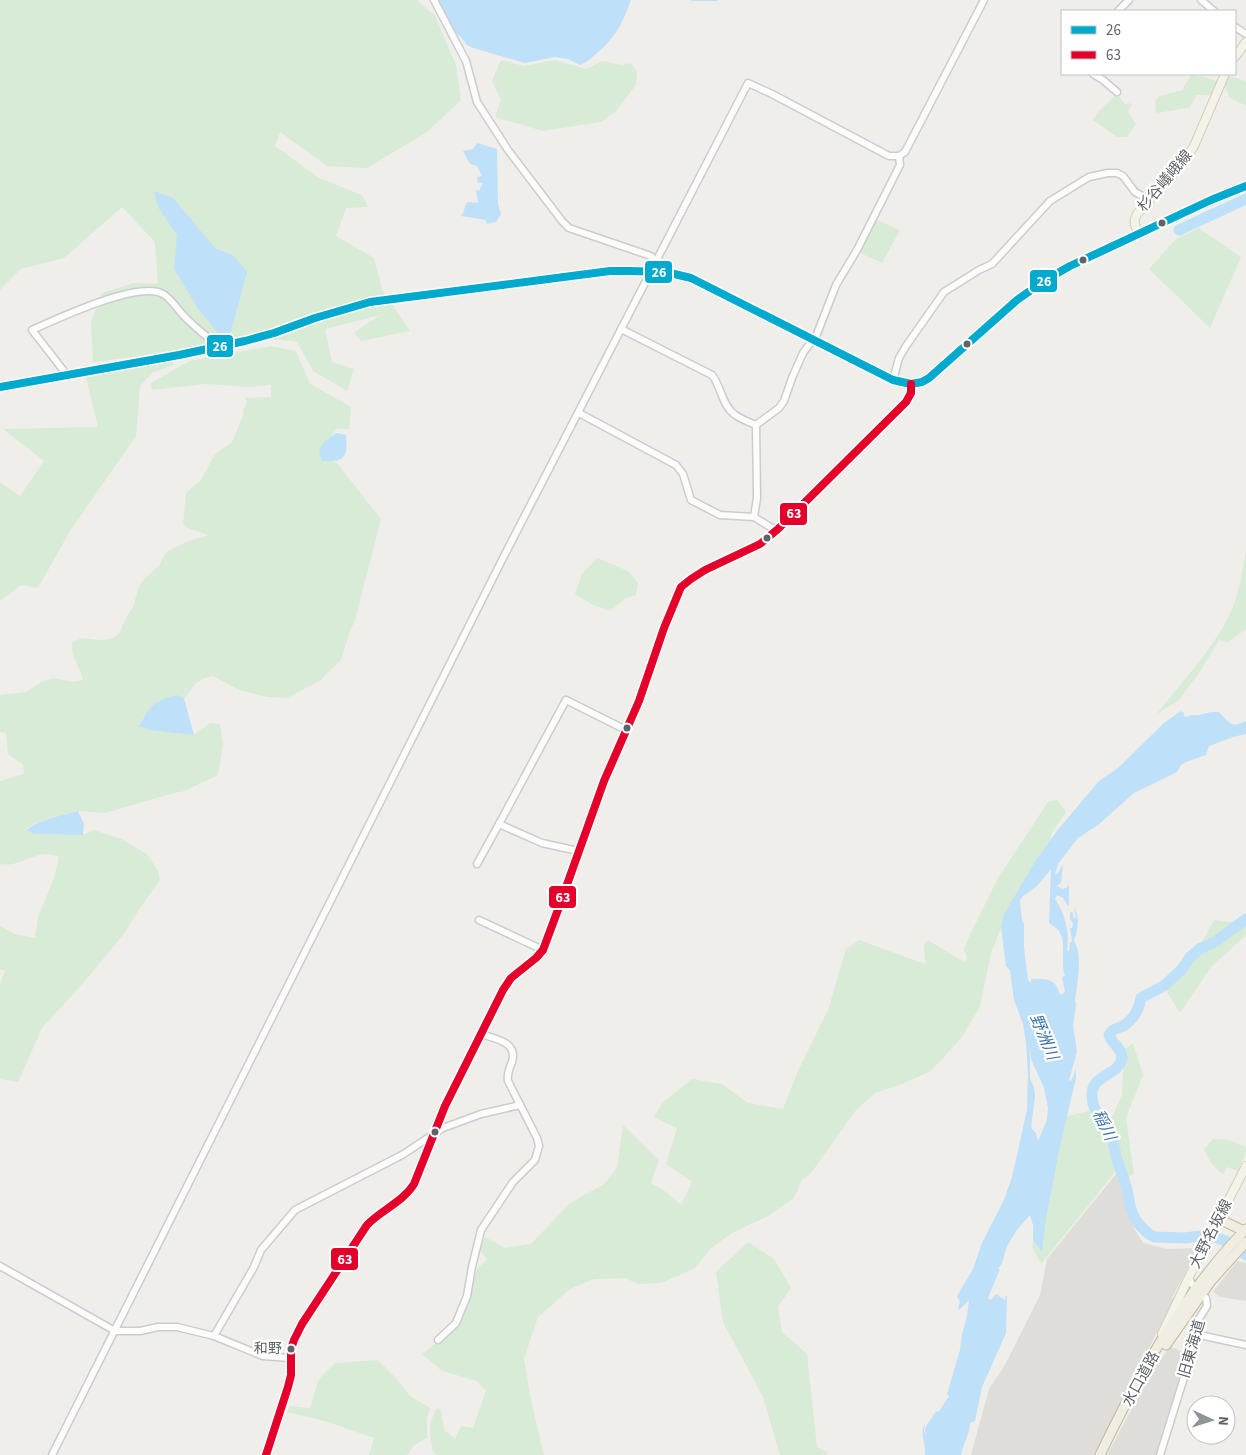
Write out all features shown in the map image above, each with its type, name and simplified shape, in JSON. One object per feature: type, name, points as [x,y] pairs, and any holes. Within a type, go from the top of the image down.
[{"type":"highway","points":[[1219,1219],[1245,1230]]},
{"type":"highway","name":"水口道路","points":[[1122,1412],[1230,1253],[1242,1242],[1245,1230]]},
{"type":"highway","name":"水口道路","points":[[1122,1412],[1151,1359],[1187,1302],[1201,1295]]},
{"type":"highway","points":[[1100,1455],[1122,1412]]},
{"type":"main road","points":[[1236,56],[1246,42]]},
{"type":"main road","name":"杉谷嶬峨線","points":[[1140,234],[1134,227],[1134,220],[1137,214],[1183,163],[1194,146],[1225,75]]},
{"type":"main road","points":[[0,387],[219,346],[274,333],[315,318],[370,302],[610,271],[678,273],[698,281],[893,380],[911,384],[922,382],[929,378],[1017,300],[1047,279],[1070,266],[1211,200],[1246,186]]},
{"type":"main road","points":[[266,1455],[288,1388],[291,1374],[290,1358],[294,1340],[302,1324],[367,1225],[375,1216],[408,1193],[414,1184],[445,1106],[503,990],[511,978],[536,958],[542,950],[604,781],[639,701],[664,628],[681,587],[705,570],[760,544],[778,529],[906,402],[911,393],[911,384]]},
{"type":"main road","name":"大野名坂線","points":[[1151,1359],[1189,1276],[1246,1166]]},
{"type":"main road","points":[[1182,1323],[1187,1302],[1189,1276]]},
{"type":"street","points":[[434,0],[466,61],[477,102],[508,150],[562,221],[569,228],[651,256],[656,262]]},
{"type":"street","points":[[52,1455],[502,560],[748,84],[772,94],[889,156],[899,156],[905,152],[984,0]]},
{"type":"street","points":[[1119,10],[1129,0]]},
{"type":"street","points":[[1201,0],[1213,10]]},
{"type":"street","points":[[1095,75],[1117,92]]},
{"type":"street","points":[[756,425],[780,408],[784,401],[792,378],[817,334],[836,285],[857,250],[900,165],[899,156]]},
{"type":"street","points":[[893,380],[906,346],[944,292],[992,264],[1050,201],[1089,177],[1108,173],[1123,176],[1135,192],[1149,200]]},
{"type":"street","points":[[67,375],[32,330],[75,311],[139,291],[152,291],[163,294],[195,327],[219,346]]},
{"type":"street","points":[[621,329],[712,375],[730,410],[735,415],[756,425]]},
{"type":"street","points":[[579,413],[676,465],[683,474],[691,500],[720,515],[754,517],[772,528],[778,529]]},
{"type":"street","points":[[754,517],[757,498],[756,425]]},
{"type":"street","points":[[477,864],[566,700],[626,730]]},
{"type":"street","points":[[499,824],[542,844],[578,851]]},
{"type":"street","points":[[479,920],[542,950]]},
{"type":"street","points":[[438,1340],[456,1323],[464,1305],[481,1230],[513,1182],[535,1160],[540,1146],[508,1082],[507,1076],[513,1057],[513,1050],[510,1045],[481,1034]]},
{"type":"street","points":[[214,1336],[262,1250],[295,1210],[402,1155],[452,1124],[481,1114],[520,1105]]},
{"type":"street","points":[[0,1266],[115,1331],[140,1331],[158,1327],[177,1327],[214,1336],[263,1356],[290,1358]]},
{"type":"street","points":[[1189,1276],[1191,1282],[1201,1295]]},
{"type":"street","name":"旧東海道","points":[[1160,1455],[1186,1371],[1197,1322],[1207,1306],[1201,1295]]},
{"type":"street","points":[[1194,1334],[1246,1345]]},
{"type":"shaded area","points":[[1116,1174],[1135,1230],[1143,1243],[1167,1249],[1198,1248],[1094,1455],[971,1455],[989,1389],[1005,1365],[1040,1295],[1047,1259]]},
{"type":"shaded area","points":[[1237,1261],[1246,1263],[1246,1301],[1220,1297],[1213,1292]]},
{"type":"shaded area","points":[[1170,1346],[1187,1354],[1184,1370],[1158,1455],[1107,1455],[1149,1377]]},
{"type":"green space","points":[[0,0],[417,0],[435,16],[456,65],[461,100],[427,132],[367,168],[327,166],[280,132],[275,146],[319,178],[362,195],[368,207],[346,208],[336,236],[374,258],[382,289],[410,331],[361,341],[354,332],[381,315],[325,329],[332,362],[354,369],[347,391],[313,371],[297,342],[272,339],[173,352],[173,365],[152,373],[140,386],[136,436],[70,531],[38,588],[21,585],[0,601],[0,482],[20,496],[44,461],[3,429],[98,427],[85,373],[151,355],[93,362],[91,322],[102,293],[134,283],[158,284],[155,242],[122,207],[64,258],[21,269],[0,290]]},
{"type":"green space","points":[[501,60],[524,66],[555,60],[586,69],[602,61],[622,65],[630,63],[637,71],[636,85],[616,111],[601,122],[543,131],[495,117],[501,100],[492,81]]},
{"type":"green space","points":[[1191,75],[1217,81],[1213,95],[1197,95],[1189,108],[1156,113],[1155,100],[1160,96],[1183,90]]},
{"type":"green space","points":[[1227,77],[1234,77],[1246,82],[1246,106],[1229,97],[1224,82]]},
{"type":"green space","points":[[1117,94],[1125,104],[1129,103],[1132,105],[1128,111],[1136,124],[1127,137],[1117,137],[1093,120],[1099,111]]},
{"type":"green space","points":[[877,220],[900,230],[882,263],[858,252]]},
{"type":"green space","points":[[1199,228],[1241,257],[1210,328],[1149,269],[1176,239]]},
{"type":"green space","points":[[271,346],[296,351],[310,384],[351,407],[349,429],[336,429],[323,448],[326,459],[336,462],[381,519],[355,620],[341,660],[321,680],[287,698],[267,697],[239,690],[213,676],[204,678],[196,683],[184,699],[177,695],[144,716],[139,725],[194,735],[210,723],[220,724],[223,745],[218,775],[185,791],[105,813],[78,811],[50,818],[26,829],[34,834],[83,835],[94,830],[122,839],[147,854],[158,871],[160,880],[123,935],[85,981],[42,1028],[18,1082],[0,1079],[0,984],[5,971],[0,969],[0,926],[15,934],[35,938],[38,917],[54,878],[59,857],[43,854],[8,865],[0,864],[0,781],[24,774],[23,765],[8,754],[6,733],[0,732],[0,695],[26,692],[43,681],[53,678],[74,682],[83,680],[74,658],[72,643],[81,638],[111,639],[119,634],[133,607],[139,586],[159,566],[166,552],[186,542],[208,535],[190,529],[183,524],[186,493],[201,480],[215,454],[232,442],[244,413],[247,402],[245,398],[271,397],[271,385],[246,387],[205,384],[152,390],[151,383],[190,361]]},
{"type":"green space","points":[[1246,551],[1246,629],[1228,642],[1219,640],[1201,670],[1179,700],[1157,714],[1206,653],[1223,628],[1236,599]]},
{"type":"green space","points":[[597,558],[628,571],[638,583],[636,595],[626,598],[610,611],[593,605],[575,594],[582,574]]},
{"type":"green space","points":[[1057,800],[1066,812],[1051,834],[1051,849],[1008,911],[991,953],[980,1006],[962,1037],[931,1071],[875,1093],[856,1110],[811,1173],[802,1180],[794,1198],[768,1216],[732,1233],[710,1249],[695,1268],[661,1283],[638,1284],[625,1278],[594,1279],[570,1289],[538,1317],[524,1359],[532,1405],[544,1455],[438,1455],[433,1453],[430,1435],[432,1420],[437,1408],[441,1410],[444,1430],[455,1439],[461,1426],[473,1428],[486,1391],[477,1381],[442,1371],[422,1354],[456,1327],[468,1301],[477,1269],[487,1259],[479,1250],[485,1237],[505,1248],[531,1244],[570,1203],[604,1184],[617,1168],[623,1125],[659,1160],[651,1183],[666,1192],[681,1205],[692,1182],[666,1164],[677,1128],[654,1117],[663,1102],[692,1079],[722,1084],[748,1103],[783,1109],[797,1073],[828,1010],[846,949],[859,940],[925,964],[924,944],[928,940],[964,962],[967,958],[964,949],[998,878],[1048,802]]},
{"type":"green space","points":[[1214,920],[1246,922],[1246,935],[1211,967],[1180,1013],[1167,992],[1169,975],[1193,959]]},
{"type":"green space","points":[[1133,1043],[1143,1075],[1126,1118],[1134,1174],[1128,1177],[1109,1124],[1122,1095],[1124,1050]]},
{"type":"green space","points":[[1089,1111],[1108,1141],[1115,1172],[1041,1264],[1032,1247],[1047,1174],[1063,1117]]},
{"type":"green space","points":[[1213,1139],[1229,1140],[1246,1147],[1246,1153],[1238,1171],[1227,1167],[1223,1175],[1211,1163],[1204,1149]]},
{"type":"green space","points":[[748,1242],[774,1259],[791,1288],[778,1307],[782,1332],[807,1354],[817,1447],[827,1452],[827,1455],[780,1455],[763,1397],[723,1322],[716,1272]]},
{"type":"green space","points":[[378,1360],[397,1379],[410,1396],[430,1408],[427,1418],[427,1438],[414,1445],[407,1455],[369,1455],[374,1438],[325,1421],[287,1412],[290,1406],[310,1408],[319,1379],[335,1363]]},
{"type":"water","points":[[435,0],[631,0],[613,36],[603,48],[580,65],[568,59],[555,57],[525,63],[473,48],[467,45],[450,28]]},
{"type":"water","points":[[477,143],[497,149],[498,204],[501,214],[496,222],[487,224],[486,220],[461,216],[468,202],[478,203],[476,190],[479,191],[483,183],[478,183],[477,177],[482,176],[477,166],[470,164],[463,151],[473,149]]},
{"type":"water","points":[[154,191],[173,198],[215,248],[234,256],[247,272],[230,335],[222,338],[199,310],[174,269],[177,235],[158,207]]},
{"type":"water","points":[[336,433],[346,435],[346,448],[343,457],[336,461],[322,461],[319,450],[325,441]]},
{"type":"water","points":[[177,695],[184,699],[194,735],[150,730],[139,726],[146,713],[154,705],[163,699]]},
{"type":"water","name":"野洲川","points":[[1181,711],[1187,717],[1219,712],[1233,724],[1246,721],[1246,734],[1209,746],[1206,755],[1186,762],[1181,765],[1177,772],[1134,793],[1098,825],[1078,838],[1058,864],[1055,874],[1058,873],[1063,864],[1061,883],[1057,886],[1062,889],[1068,886],[1068,888],[1069,882],[1069,905],[1063,898],[1057,895],[1055,899],[1062,910],[1066,923],[1067,950],[1069,952],[1072,941],[1070,928],[1072,928],[1073,923],[1070,919],[1070,913],[1072,911],[1074,918],[1076,918],[1074,907],[1078,919],[1074,941],[1077,947],[1079,970],[1073,1026],[1077,1052],[1069,1080],[1071,1081],[1076,1069],[1076,1078],[1060,1146],[1046,1218],[1042,1252],[1033,1240],[1033,1225],[1030,1215],[1017,1230],[1007,1246],[988,1298],[991,1300],[996,1294],[1005,1300],[1007,1296],[1006,1333],[982,1387],[975,1421],[970,1423],[961,1455],[925,1455],[923,1427],[925,1423],[924,1430],[926,1436],[925,1428],[949,1396],[947,1394],[960,1350],[967,1316],[969,1300],[959,1310],[960,1302],[957,1296],[973,1269],[982,1243],[1003,1202],[1012,1177],[1027,1110],[1028,1075],[1026,1043],[1023,1024],[1014,1000],[1010,970],[1006,966],[1001,925],[1004,914],[1036,860],[1087,795],[1099,781],[1118,768],[1164,723]],"holes":[[[1051,869],[1049,923],[1060,933],[1063,944],[1063,970],[1065,976],[1062,977],[1065,992],[1060,995],[1056,985],[1050,980],[1031,979],[1031,983],[1028,980],[1024,947],[1024,924],[1020,900],[1037,886]],[[1030,1049],[1031,1059],[1044,1088],[1048,1108],[1047,1120],[1038,1141],[1036,1133],[1031,1128],[1035,1096],[1030,1078]]]},
{"type":"water","points":[[78,811],[84,824],[83,835],[34,834],[26,830],[44,820]]},
{"type":"waterway","points":[[692,0],[717,0]]},
{"type":"waterway","points":[[1179,230],[1246,199]]},
{"type":"waterway","name":"稲川","points":[[1200,1236],[1185,1238],[1155,1237],[1138,1223],[1133,1216],[1112,1138],[1096,1112],[1092,1100],[1093,1087],[1096,1082],[1112,1072],[1120,1063],[1122,1054],[1109,1035],[1112,1031],[1130,1021],[1139,1006],[1141,998],[1165,985],[1182,969],[1190,957],[1201,948],[1215,942],[1246,919]]},
{"type":"waterway","name":"稲川","points":[[1217,1238],[1226,1241],[1246,1255]]},
{"type":"transit line","name":"26","points":[[0,387],[179,355],[245,341],[370,302],[610,271],[666,272],[691,278],[893,380],[911,384],[922,382],[929,378],[1017,300],[1047,279],[1070,266],[1211,200],[1246,186]]},
{"type":"transit line","name":"63","points":[[266,1455],[291,1375],[291,1349],[302,1324],[367,1225],[404,1196],[414,1184],[445,1106],[503,990],[511,978],[543,950],[604,781],[639,701],[664,628],[681,587],[705,570],[760,544],[778,529],[906,402],[911,393],[911,384]]},
{"type":"place","name":"和野","points":[[291,1349]]}]
